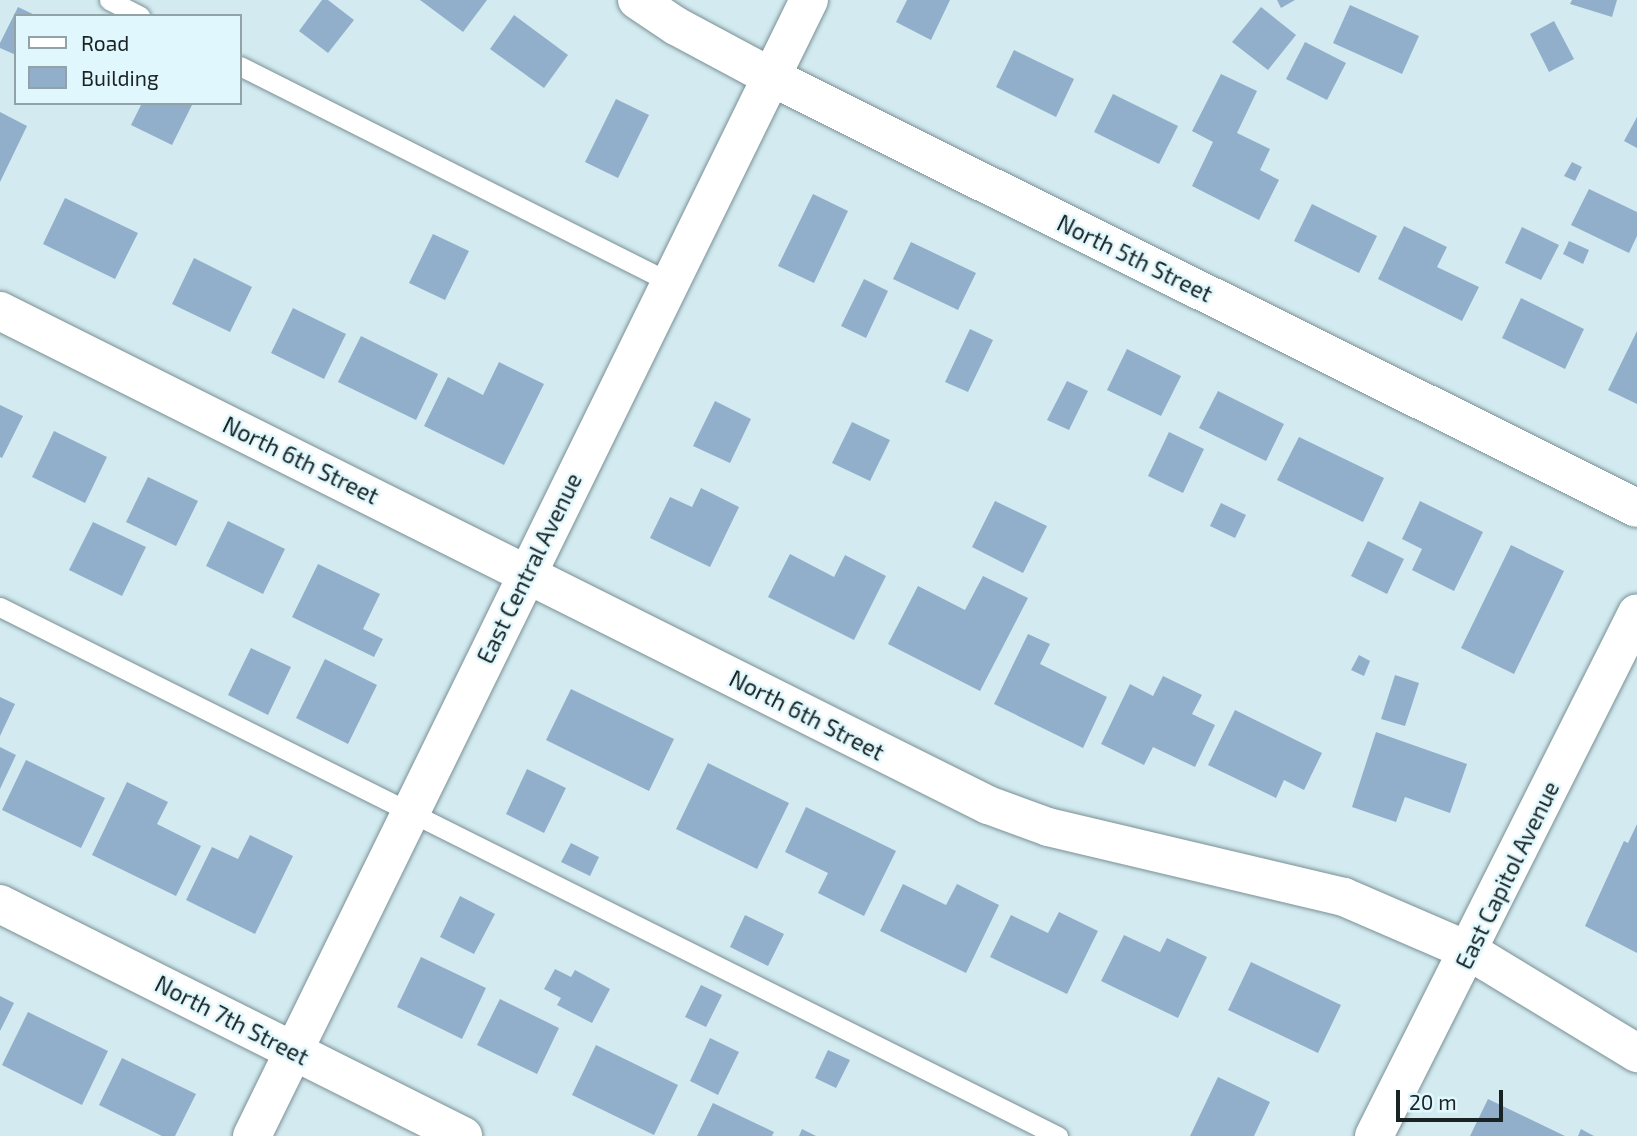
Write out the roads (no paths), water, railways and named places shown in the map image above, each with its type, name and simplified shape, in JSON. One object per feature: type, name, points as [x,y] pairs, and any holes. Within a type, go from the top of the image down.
[{"type":"street","name":"North 5th Street","points":[[637,0],[676,26],[771,77],[1637,508]]},
{"type":"street","name":"East Central Avenue","points":[[252,1136],[808,0]]},
{"type":"street","name":"North 6th Street","points":[[0,311],[960,792],[1017,817],[1344,897],[1469,951],[1637,1053]]},
{"type":"street","name":"East Capitol Avenue","points":[[1374,1136],[1637,613]]},
{"type":"street","name":"North 7th Street","points":[[0,904],[463,1136]]},
{"type":"lane","points":[[109,0],[136,14]]},
{"type":"lane","points":[[242,67],[669,282]]},
{"type":"lane","points":[[0,607],[1058,1136]]}]
